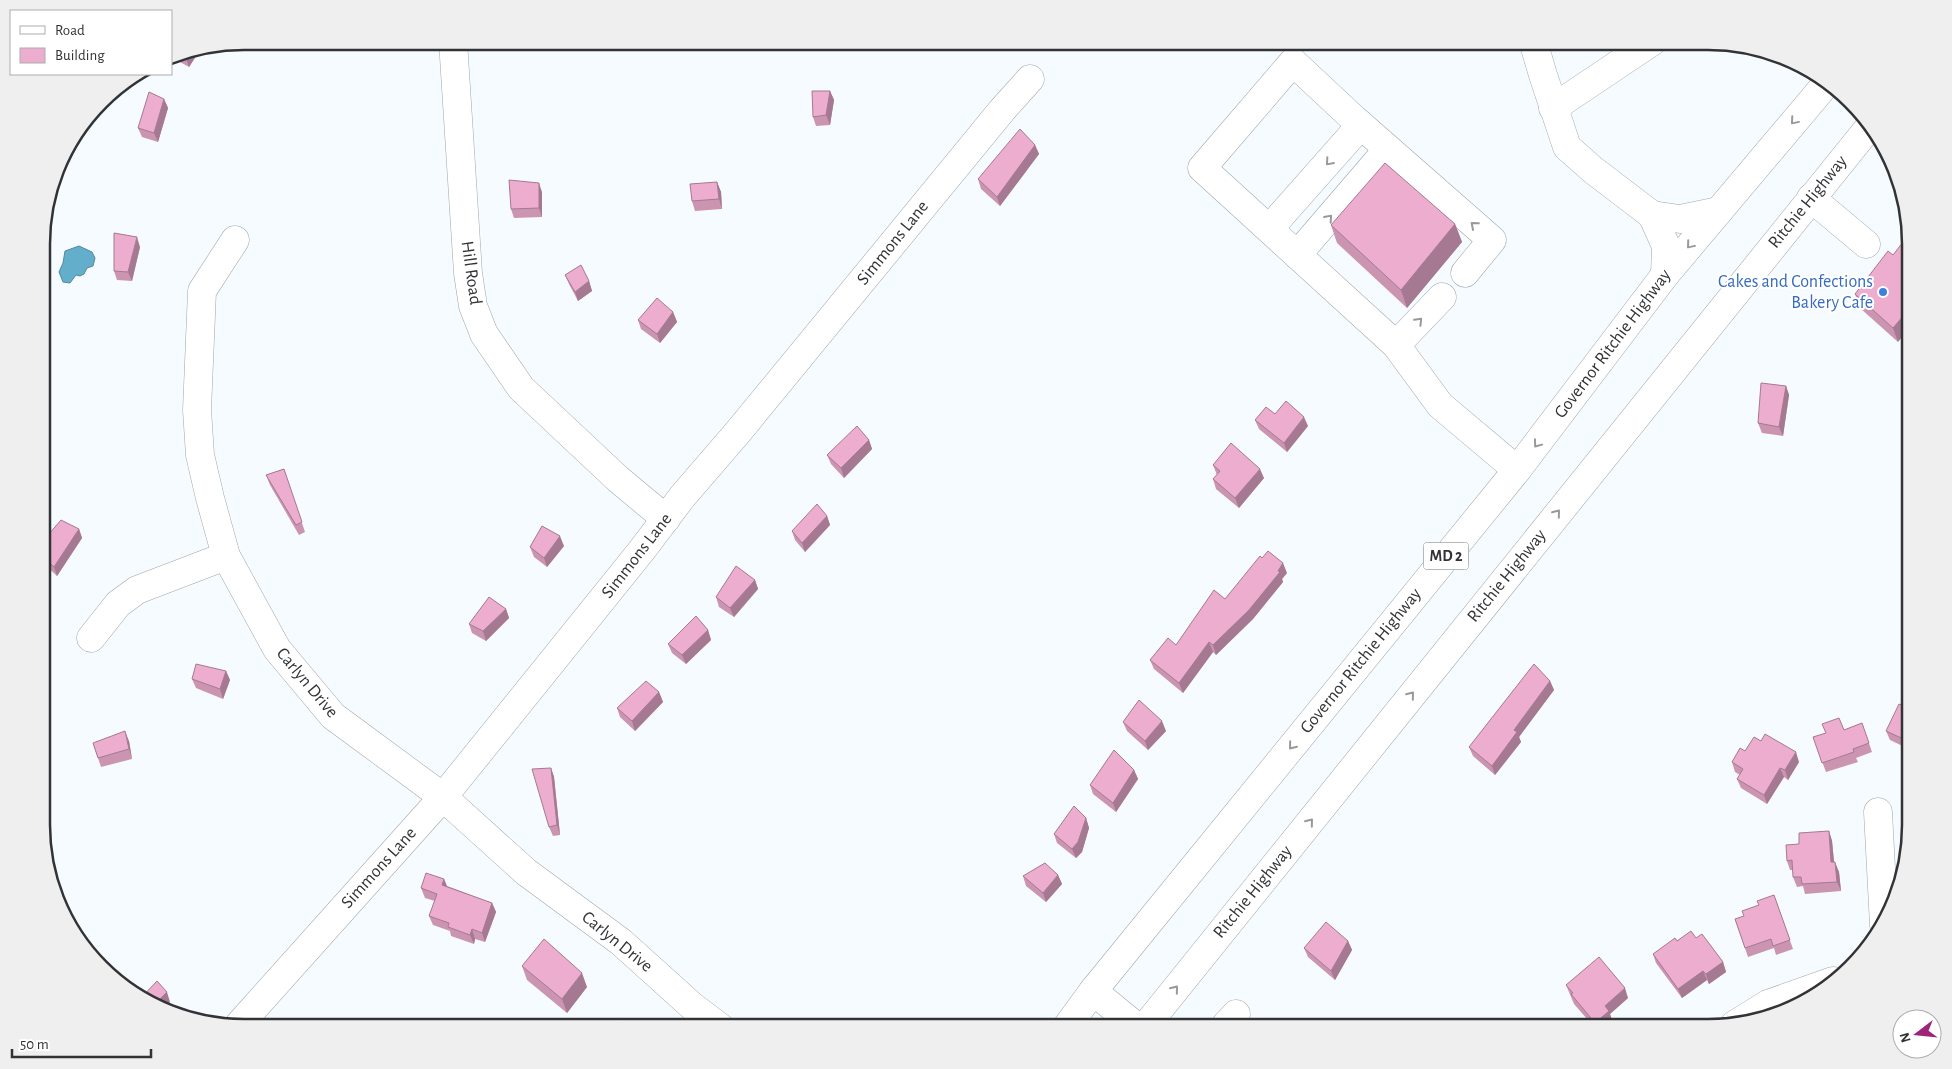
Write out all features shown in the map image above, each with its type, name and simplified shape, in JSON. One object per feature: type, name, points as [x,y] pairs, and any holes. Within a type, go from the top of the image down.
[{"type":"main road","name":"Hill Road","points":[[454,50],[468,273],[473,306],[484,334],[521,388],[618,479],[666,519]]},
{"type":"main road","points":[[1536,50],[1553,108],[1567,146],[1593,170],[1652,215],[1666,246],[1665,275]]},
{"type":"main road","points":[[1553,108],[1640,50]]},
{"type":"main road","points":[[1465,273],[1492,240],[1357,122],[1293,62],[1202,168],[1396,345],[1440,404],[1517,470]]},
{"type":"main road","name":"Simmons Lane","points":[[244,1019],[443,797],[666,519],[1030,78]]},
{"type":"main road","name":"Governor Ritchie Highway","points":[[1073,1019],[1093,991],[1517,470],[1665,275],[1823,88]]},
{"type":"main road","points":[[1269,229],[1357,122]]},
{"type":"main road","name":"Ritchie Highway","points":[[1152,1019],[1866,131]]},
{"type":"main road","points":[[1297,255],[1388,149]]},
{"type":"main road","points":[[1812,198],[1866,244]]},
{"type":"main road","points":[[1652,215],[1680,219],[1719,211]]},
{"type":"main road","name":"Carlyn Drive","points":[[235,240],[202,291],[197,410],[200,455],[226,556],[278,650],[332,716],[443,797],[526,872],[621,942],[709,1019]]},
{"type":"main road","points":[[1396,345],[1442,297]]},
{"type":"main road","points":[[91,638],[118,604],[137,590],[226,556]]},
{"type":"main road","points":[[1878,812],[1883,908]]},
{"type":"main road","points":[[1753,1013],[1768,1004],[1815,987]]},
{"type":"main road","points":[[1093,991],[1126,1019]]},
{"type":"water","points":[[79,246],[92,252],[95,258],[93,266],[87,268],[84,274],[76,275],[70,283],[63,282],[59,272],[65,251]]},
{"type":"building","points":[[812,91],[830,91],[826,115],[813,117]]},
{"type":"building","points":[[149,92],[164,99],[154,133],[138,128]]},
{"type":"building","points":[[1020,129],[1035,145],[997,197],[978,179]]},
{"type":"building","points":[[1385,163],[1455,224],[1401,290],[1331,225]]},
{"type":"building","points":[[509,180],[539,183],[539,208],[511,209]]},
{"type":"building","points":[[717,182],[719,199],[692,201],[690,184]]},
{"type":"building","points":[[114,233],[137,237],[128,272],[114,271]]},
{"type":"building","points":[[1902,243],[1902,317],[1893,328],[1855,294],[1888,251],[1893,255]]},
{"type":"building","points":[[581,265],[589,281],[575,292],[565,275]]},
{"type":"building","points":[[657,298],[673,312],[657,334],[638,320]]},
{"type":"building","points":[[1761,383],[1786,386],[1779,427],[1758,423]]},
{"type":"building","points":[[1286,401],[1304,417],[1284,443],[1255,420],[1266,407],[1275,414]]},
{"type":"building","points":[[857,426],[869,440],[841,468],[827,455]]},
{"type":"building","points":[[1231,443],[1260,469],[1235,498],[1213,479],[1220,471],[1213,465]]},
{"type":"building","points":[[284,469],[302,522],[296,525],[266,475]]},
{"type":"building","points":[[817,504],[827,516],[802,543],[792,531]]},
{"type":"building","points":[[61,520],[79,529],[54,567],[50,563],[50,533]]},
{"type":"building","points":[[542,526],[560,536],[544,558],[530,547]]},
{"type":"building","points":[[1268,551],[1283,563],[1278,571],[1280,572],[1249,610],[1213,645],[1209,642],[1179,683],[1150,660],[1168,638],[1176,645],[1214,590],[1225,599],[1260,556],[1262,558]]},
{"type":"building","points":[[736,566],[755,580],[730,608],[716,597]]},
{"type":"building","points":[[489,597],[506,609],[483,631],[469,624]]},
{"type":"building","points":[[696,616],[708,630],[682,655],[668,644]]},
{"type":"building","points":[[196,664],[226,671],[220,689],[192,679]]},
{"type":"building","points":[[1534,664],[1550,681],[1514,730],[1517,732],[1492,766],[1469,747]]},
{"type":"building","points":[[646,681],[659,692],[632,721],[617,708]]},
{"type":"building","points":[[1139,700],[1162,721],[1145,741],[1123,722]]},
{"type":"building","points":[[1899,704],[1902,705],[1902,738],[1886,731]]},
{"type":"building","points":[[1839,718],[1844,730],[1862,723],[1869,743],[1853,749],[1854,752],[1822,763],[1813,737],[1826,733],[1822,724]]},
{"type":"building","points":[[125,731],[129,749],[98,758],[93,743]]},
{"type":"building","points":[[1765,734],[1796,752],[1785,770],[1780,768],[1764,795],[1737,779],[1743,769],[1732,762],[1740,748],[1745,751],[1754,737],[1761,741]]},
{"type":"building","points":[[1114,750],[1134,770],[1113,803],[1090,785]]},
{"type":"building","points":[[551,768],[557,825],[549,827],[532,769]]},
{"type":"building","points":[[1074,806],[1086,818],[1078,842],[1072,849],[1054,834]]},
{"type":"building","points":[[1829,831],[1831,862],[1835,862],[1837,882],[1802,884],[1801,877],[1793,877],[1792,860],[1787,861],[1786,845],[1799,844],[1799,833]]},
{"type":"building","points":[[1045,863],[1058,875],[1043,893],[1023,876]]},
{"type":"building","points":[[426,873],[444,879],[442,885],[492,903],[482,933],[472,929],[470,935],[448,927],[449,923],[429,916],[437,894],[421,888]]},
{"type":"building","points":[[1774,895],[1790,940],[1773,946],[1771,939],[1745,948],[1735,919],[1744,916],[1742,911],[1759,905],[1757,901]]},
{"type":"building","points":[[1326,922],[1348,941],[1331,971],[1304,948]]},
{"type":"building","points":[[1691,931],[1696,938],[1702,934],[1723,962],[1706,974],[1703,971],[1678,989],[1653,954],[1675,938],[1677,941]]},
{"type":"building","points":[[544,939],[582,973],[562,999],[522,966]]},
{"type":"building","points":[[1599,957],[1625,988],[1605,1006],[1609,1011],[1600,1019],[1592,1019],[1566,985]]},
{"type":"building","points":[[157,981],[167,992],[159,1000],[146,992]]},
{"type":"place","name":"Cakes and Confections Bakery Cafe","points":[[1883,292]]}]
